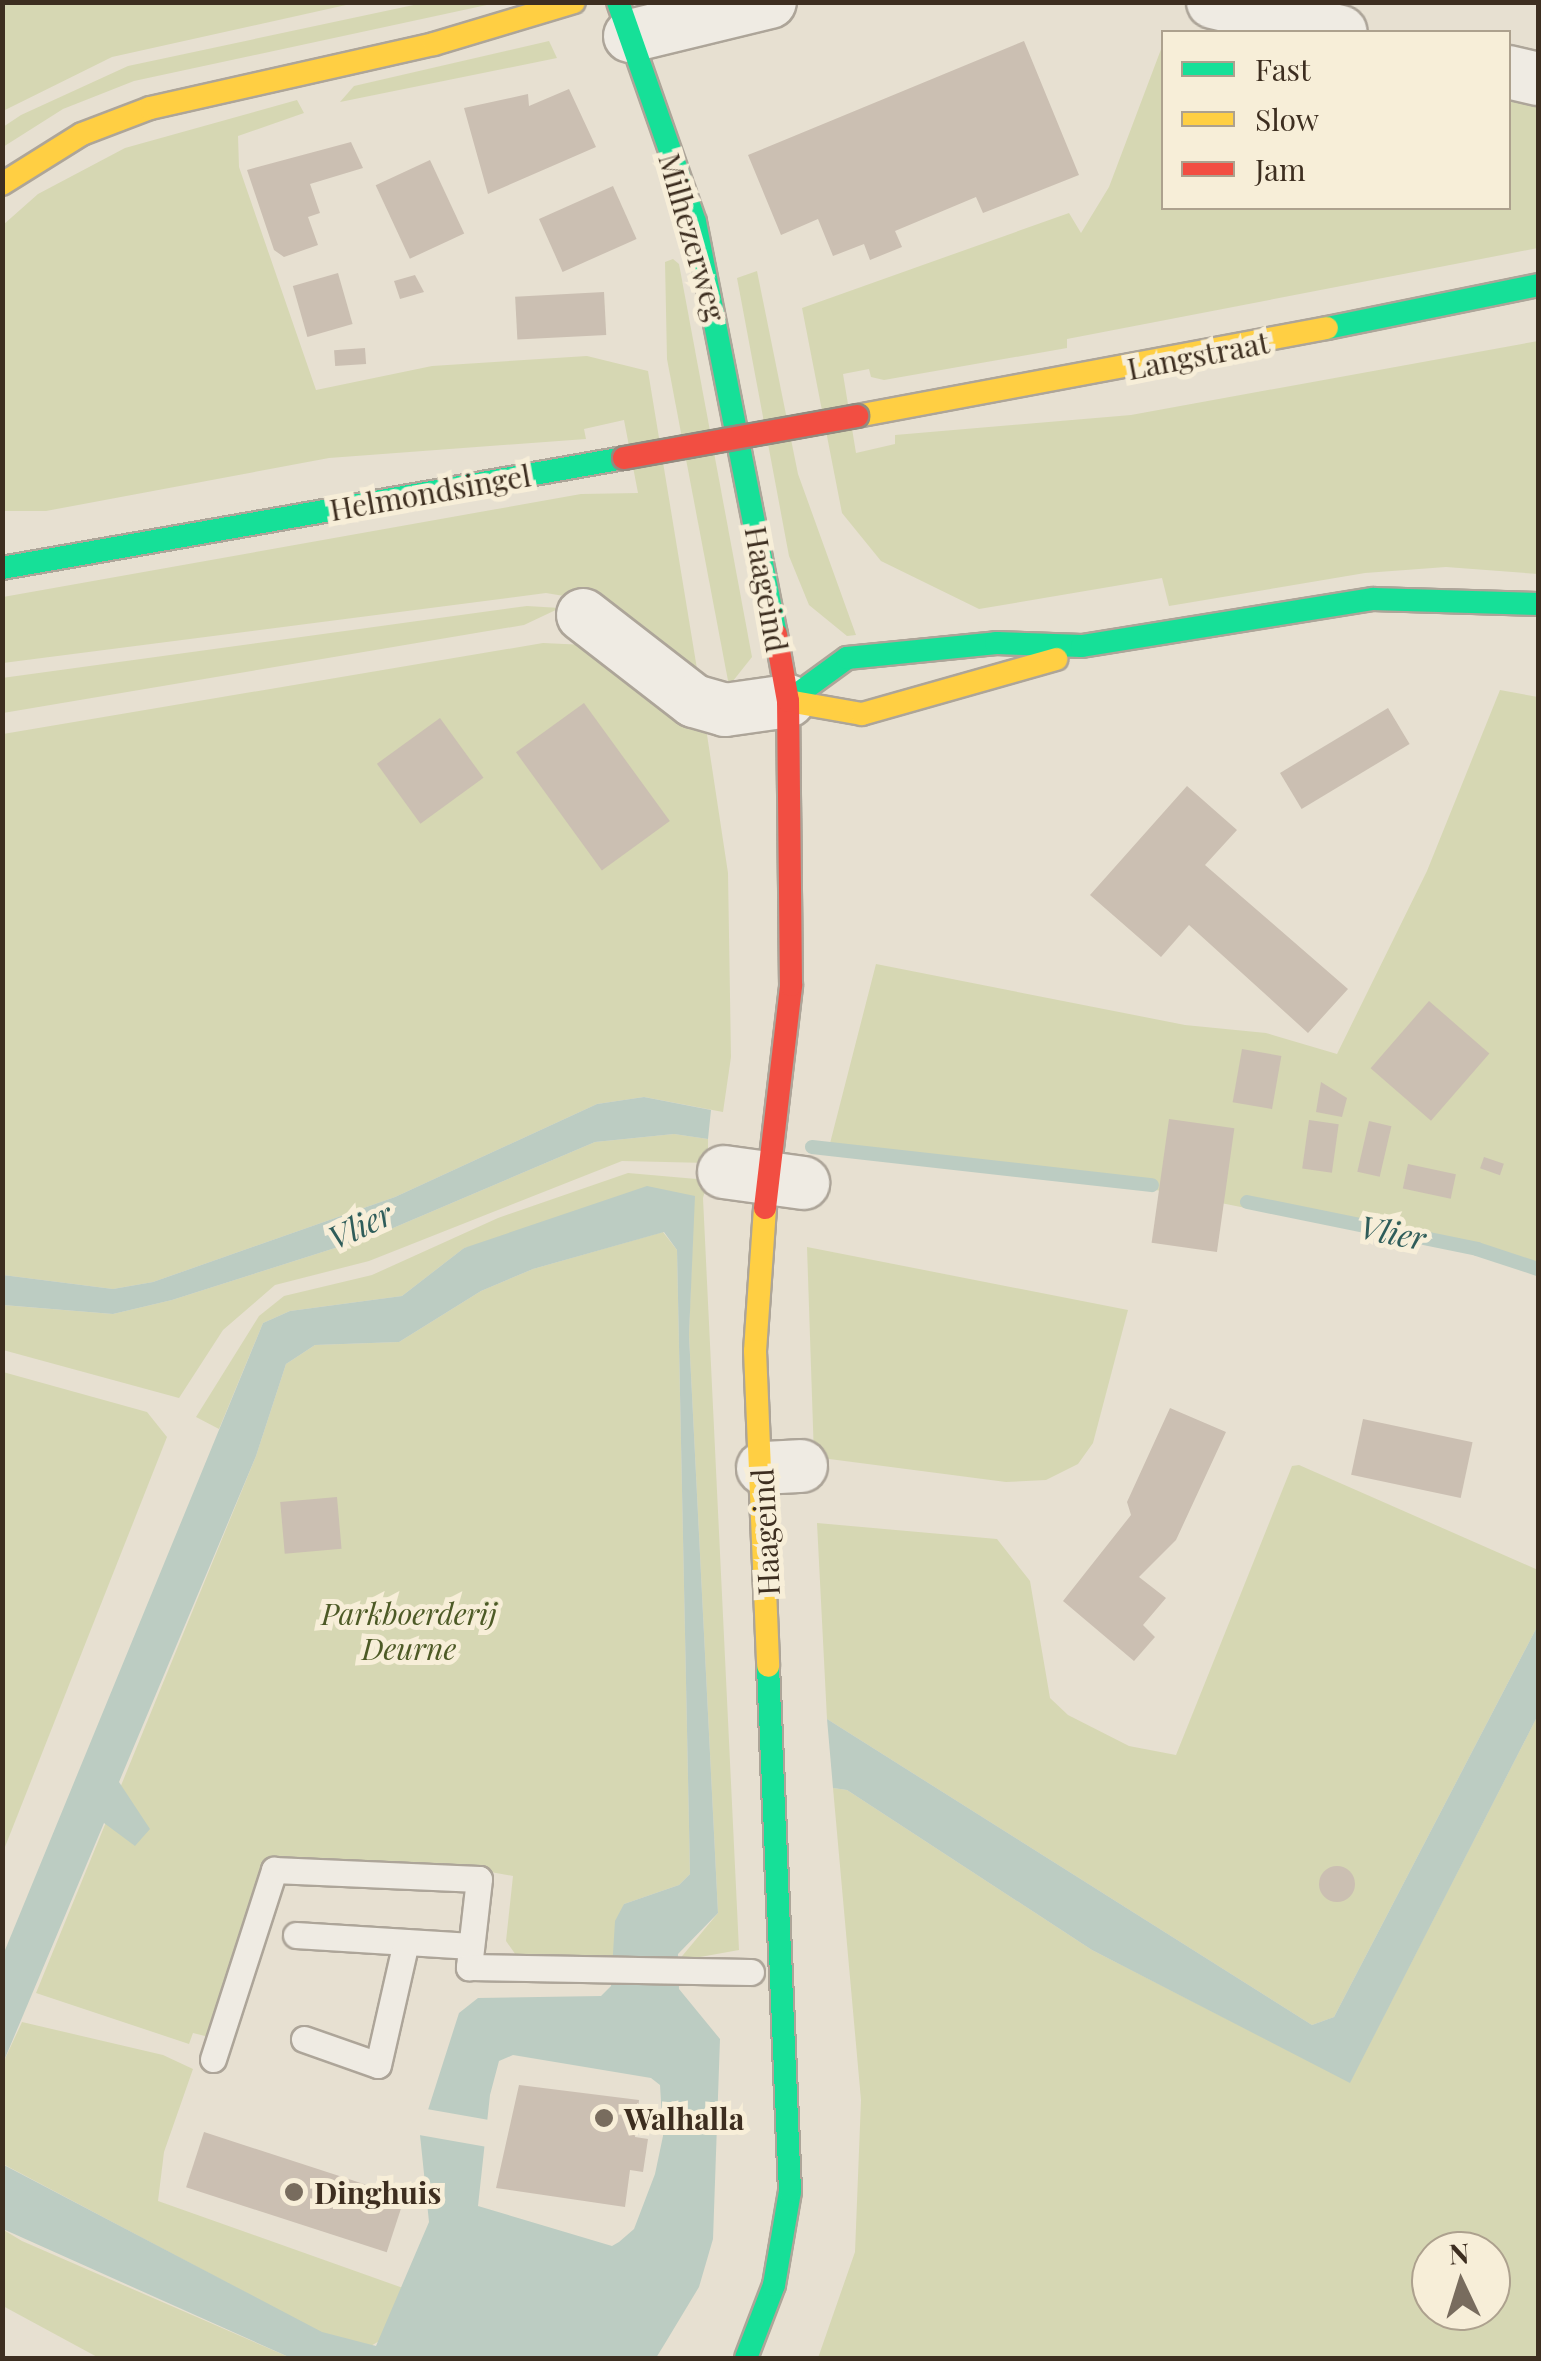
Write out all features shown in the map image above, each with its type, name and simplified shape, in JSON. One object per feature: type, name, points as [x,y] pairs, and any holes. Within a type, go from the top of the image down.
[{"type":"main road","points":[[2,184],[82,134],[150,108],[434,44],[574,2]]},
{"type":"main road","name":"Milhezerweg","points":[[624,19],[695,222],[747,477]]},
{"type":"main road","name":"Langstraat","points":[[857,416],[1128,369],[1538,285]]},
{"type":"main road","name":"Helmondsingel","points":[[3,568],[857,416]]},
{"type":"main road","name":"Haageind","points":[[746,2358],[774,2285],[790,2191],[768,1971],[782,1467],[757,1278],[790,985],[788,701],[747,477]]},
{"type":"main road","points":[[788,701],[847,658],[996,643],[1082,646],[1373,599],[1538,604]]},
{"type":"main road","points":[[788,701],[862,714],[1040,668],[1082,646]]},
{"type":"street","points":[[624,19],[770,2]]},
{"type":"street","points":[[1213,2],[1333,30]]},
{"type":"street","points":[[1511,73],[1538,79]]},
{"type":"street","points":[[583,615],[694,700],[725,710],[788,701]]},
{"type":"lane","points":[[213,2059],[274,1870],[479,1879],[469,1966],[598,1972],[768,1971]]},
{"type":"lane","points":[[296,1935],[471,1946]]},
{"type":"lane","points":[[304,2039],[378,2065],[406,1942]]},
{"type":"green space","points":[[2,3],[355,3],[112,57],[3,111]]},
{"type":"green space","points":[[423,3],[496,3],[134,81],[63,109],[3,147],[3,127],[21,115],[128,66]]},
{"type":"green space","points":[[549,41],[557,58],[340,102],[354,86]]},
{"type":"green space","points":[[1161,49],[1161,210],[1511,210],[1511,96],[1538,102],[1538,248],[1067,339],[1067,348],[884,380],[871,377],[869,369],[843,374],[856,453],[895,444],[895,435],[1131,415],[1538,341],[1538,574],[1446,567],[1365,573],[1169,606],[1162,578],[979,609],[881,561],[842,513],[802,308],[1069,213],[1081,233],[1109,187]]},
{"type":"green space","points":[[297,100],[304,113],[238,136],[239,167],[316,390],[432,366],[587,356],[648,371],[699,681],[570,597],[546,593],[3,663],[3,597],[581,494],[638,493],[624,420],[584,429],[586,439],[329,458],[46,511],[3,511],[3,225],[38,194],[125,148]]},
{"type":"green space","points":[[673,259],[679,264],[752,657],[729,686],[667,359],[665,262]]},
{"type":"green space","points":[[757,271],[798,474],[856,635],[847,636],[809,605],[789,556],[737,278]]},
{"type":"green space","points":[[527,606],[560,608],[524,625],[3,713],[2,678]]},
{"type":"green space","points":[[543,643],[586,645],[706,728],[728,873],[731,1057],[723,1112],[644,1097],[597,1104],[395,1197],[153,1282],[113,1289],[3,1275],[3,734]]},
{"type":"green space","points":[[1500,690],[1538,697],[1538,1274],[1484,1256],[1146,1188],[827,1155],[876,964],[1185,1025],[1266,1033],[1337,1054],[1427,871]]},
{"type":"green space","points":[[674,1134],[708,1139],[708,1163],[622,1161],[369,1261],[275,1285],[223,1330],[179,1398],[3,1350],[2,1305],[113,1314],[172,1300],[379,1234],[595,1142]]},
{"type":"green space","points":[[628,1173],[708,1180],[703,1198],[739,1950],[678,1961],[718,1913],[689,1335],[694,1196],[464,1248],[402,1296],[290,1311],[263,1323],[219,1429],[196,1417],[259,1316],[284,1296],[372,1275],[498,1218]]},
{"type":"green space","name":"Parkboerderij Deurne","points":[[663,1232],[677,1250],[690,1874],[679,1885],[624,1904],[612,1961],[518,1958],[506,1941],[513,1876],[468,1868],[268,1860],[213,2038],[193,2033],[189,2044],[36,1993],[256,1456],[286,1364],[315,1345],[399,1342],[481,1291],[533,1269]]},
{"type":"green space","points":[[807,1247],[1128,1310],[1093,1443],[1078,1464],[1046,1480],[1006,1482],[814,1457]]},
{"type":"green space","points":[[3,1372],[147,1412],[167,1437],[3,1852]]},
{"type":"green space","points":[[1299,1465],[1538,1570],[1538,1625],[1334,2017],[1312,2025],[827,1719],[817,1523],[997,1539],[1030,1581],[1050,1698],[1068,1715],[1129,1746],[1176,1755],[1292,1466]]},
{"type":"green space","points":[[1538,1715],[1538,2358],[818,2358],[855,2252],[861,2100],[833,1788],[847,1790],[1092,1950],[1350,2082]]},
{"type":"green space","points":[[22,2022],[163,2055],[193,2069],[164,2152],[158,2201],[403,2288],[381,2340],[369,2347],[322,2333],[3,2164],[3,2063]]},
{"type":"green space","points":[[2,2229],[291,2358],[99,2358],[3,2306]]},
{"type":"water","points":[[644,1097],[711,1110],[708,1139],[674,1134],[595,1142],[379,1234],[172,1300],[113,1314],[3,1305],[3,1275],[113,1289],[153,1282],[395,1197],[597,1104]]},
{"type":"water","points":[[647,1186],[695,1196],[689,1335],[718,1913],[678,1954],[679,1989],[720,2039],[713,2239],[699,2287],[656,2358],[291,2358],[3,2229],[2,2164],[322,2332],[376,2346],[429,2222],[420,2135],[459,2013],[478,1998],[601,1996],[611,1986],[615,1921],[624,1904],[679,1885],[690,1874],[677,1250],[664,1232],[533,1269],[481,1291],[399,1342],[315,1345],[286,1364],[256,1456],[119,1782],[150,1829],[135,1846],[104,1823],[3,2063],[3,1955],[263,1323],[290,1311],[402,1296],[464,1248]],"holes":[[[513,2055],[651,2078],[660,2085],[663,2136],[655,2174],[634,2229],[619,2242],[612,2246],[478,2206],[490,2095],[499,2061]]]},
{"type":"water","points":[[1538,1625],[1538,1715],[1350,2083],[1092,1950],[847,1790],[833,1788],[827,1719],[1312,2025],[1334,2017]]},
{"type":"pier","points":[[421,2108],[492,2121],[487,2147],[416,2135]]},
{"type":"building","points":[[1024,41],[1079,175],[983,213],[976,197],[895,231],[902,247],[870,260],[864,244],[833,256],[818,219],[781,235],[748,155]]},
{"type":"building","points":[[569,89],[596,147],[488,194],[464,108],[528,94],[529,106]]},
{"type":"building","points":[[351,142],[363,168],[310,184],[320,213],[308,217],[318,245],[284,257],[274,250],[247,170]]},
{"type":"building","points":[[430,160],[464,233],[410,259],[376,185]]},
{"type":"building","points":[[613,186],[637,239],[563,272],[539,219]]},
{"type":"building","points":[[338,273],[353,324],[307,337],[293,286]]},
{"type":"building","points":[[415,275],[424,292],[400,299],[394,281]]},
{"type":"building","points":[[604,292],[606,335],[517,340],[515,297]]},
{"type":"building","points":[[365,348],[366,364],[335,366],[334,350]]},
{"type":"building","points":[[584,703],[670,821],[602,870],[516,752]]},
{"type":"building","points":[[1388,708],[1410,744],[1302,809],[1280,773]]},
{"type":"building","points":[[440,718],[483,778],[420,824],[377,764]]},
{"type":"building","points":[[1187,786],[1237,830],[1205,865],[1348,989],[1308,1033],[1189,925],[1161,957],[1090,895]]},
{"type":"building","points":[[1429,1001],[1489,1053],[1431,1121],[1371,1068]]},
{"type":"building","points":[[1242,1049],[1281,1056],[1272,1109],[1233,1102]]},
{"type":"building","points":[[1321,1082],[1347,1098],[1342,1117],[1316,1112]]},
{"type":"building","points":[[1169,1119],[1234,1128],[1217,1252],[1152,1243]]},
{"type":"building","points":[[1309,1120],[1339,1124],[1332,1173],[1302,1169]]},
{"type":"building","points":[[1369,1121],[1391,1126],[1380,1177],[1357,1172]]},
{"type":"building","points":[[1484,1157],[1504,1164],[1500,1175],[1480,1168]]},
{"type":"building","points":[[1408,1164],[1456,1174],[1451,1199],[1403,1188]]},
{"type":"building","points":[[1170,1408],[1226,1432],[1176,1540],[1139,1577],[1166,1598],[1143,1625],[1155,1637],[1134,1661],[1063,1601],[1131,1515],[1127,1502]]},
{"type":"building","points":[[1363,1419],[1473,1442],[1461,1498],[1351,1475]]},
{"type":"building","points":[[337,1497],[342,1549],[285,1554],[280,1502]]},
{"type":"building","points":[[1337,1866],[1350,1871],[1355,1884],[1350,1897],[1337,1902],[1324,1897],[1319,1884],[1324,1871]]},
{"type":"building","points":[[519,2085],[639,2100],[635,2137],[648,2139],[643,2172],[630,2170],[625,2207],[496,2188]]},
{"type":"building","name":"Dinghuis","points":[[204,2132],[405,2197],[387,2252],[186,2187]]},
{"type":"waterway","name":"Vlier","points":[[812,1147],[1152,1185]]},
{"type":"waterway","name":"Vlier","points":[[1247,1202],[1477,1249],[1538,1269]]},
{"type":"traffic: fast","points":[[618,2],[695,222],[776,634]]},
{"type":"traffic: fast","points":[[1327,328],[1538,285]]},
{"type":"traffic: fast","points":[[2,568],[624,458]]},
{"type":"traffic: fast","points":[[788,701],[847,658],[996,643],[1082,646],[1373,599],[1538,604]]},
{"type":"traffic: fast","points":[[746,2358],[774,2285],[790,2191],[768,1666]]},
{"type":"traffic: slow","points":[[2,184],[82,134],[150,108],[434,44],[574,2]]},
{"type":"traffic: slow","points":[[857,416],[1327,328]]},
{"type":"traffic: slow","points":[[788,701],[862,714],[1056,659]]},
{"type":"traffic: slow","points":[[765,1208],[755,1351],[768,1666]]},
{"type":"traffic: jam","points":[[624,458],[857,416]]},
{"type":"traffic: jam","points":[[765,1208],[791,985],[788,701],[776,634]]},
{"type":"place","name":"Walhalla","points":[[604,2118]]},
{"type":"place","name":"Dinghuis","points":[[294,2192]]}]
